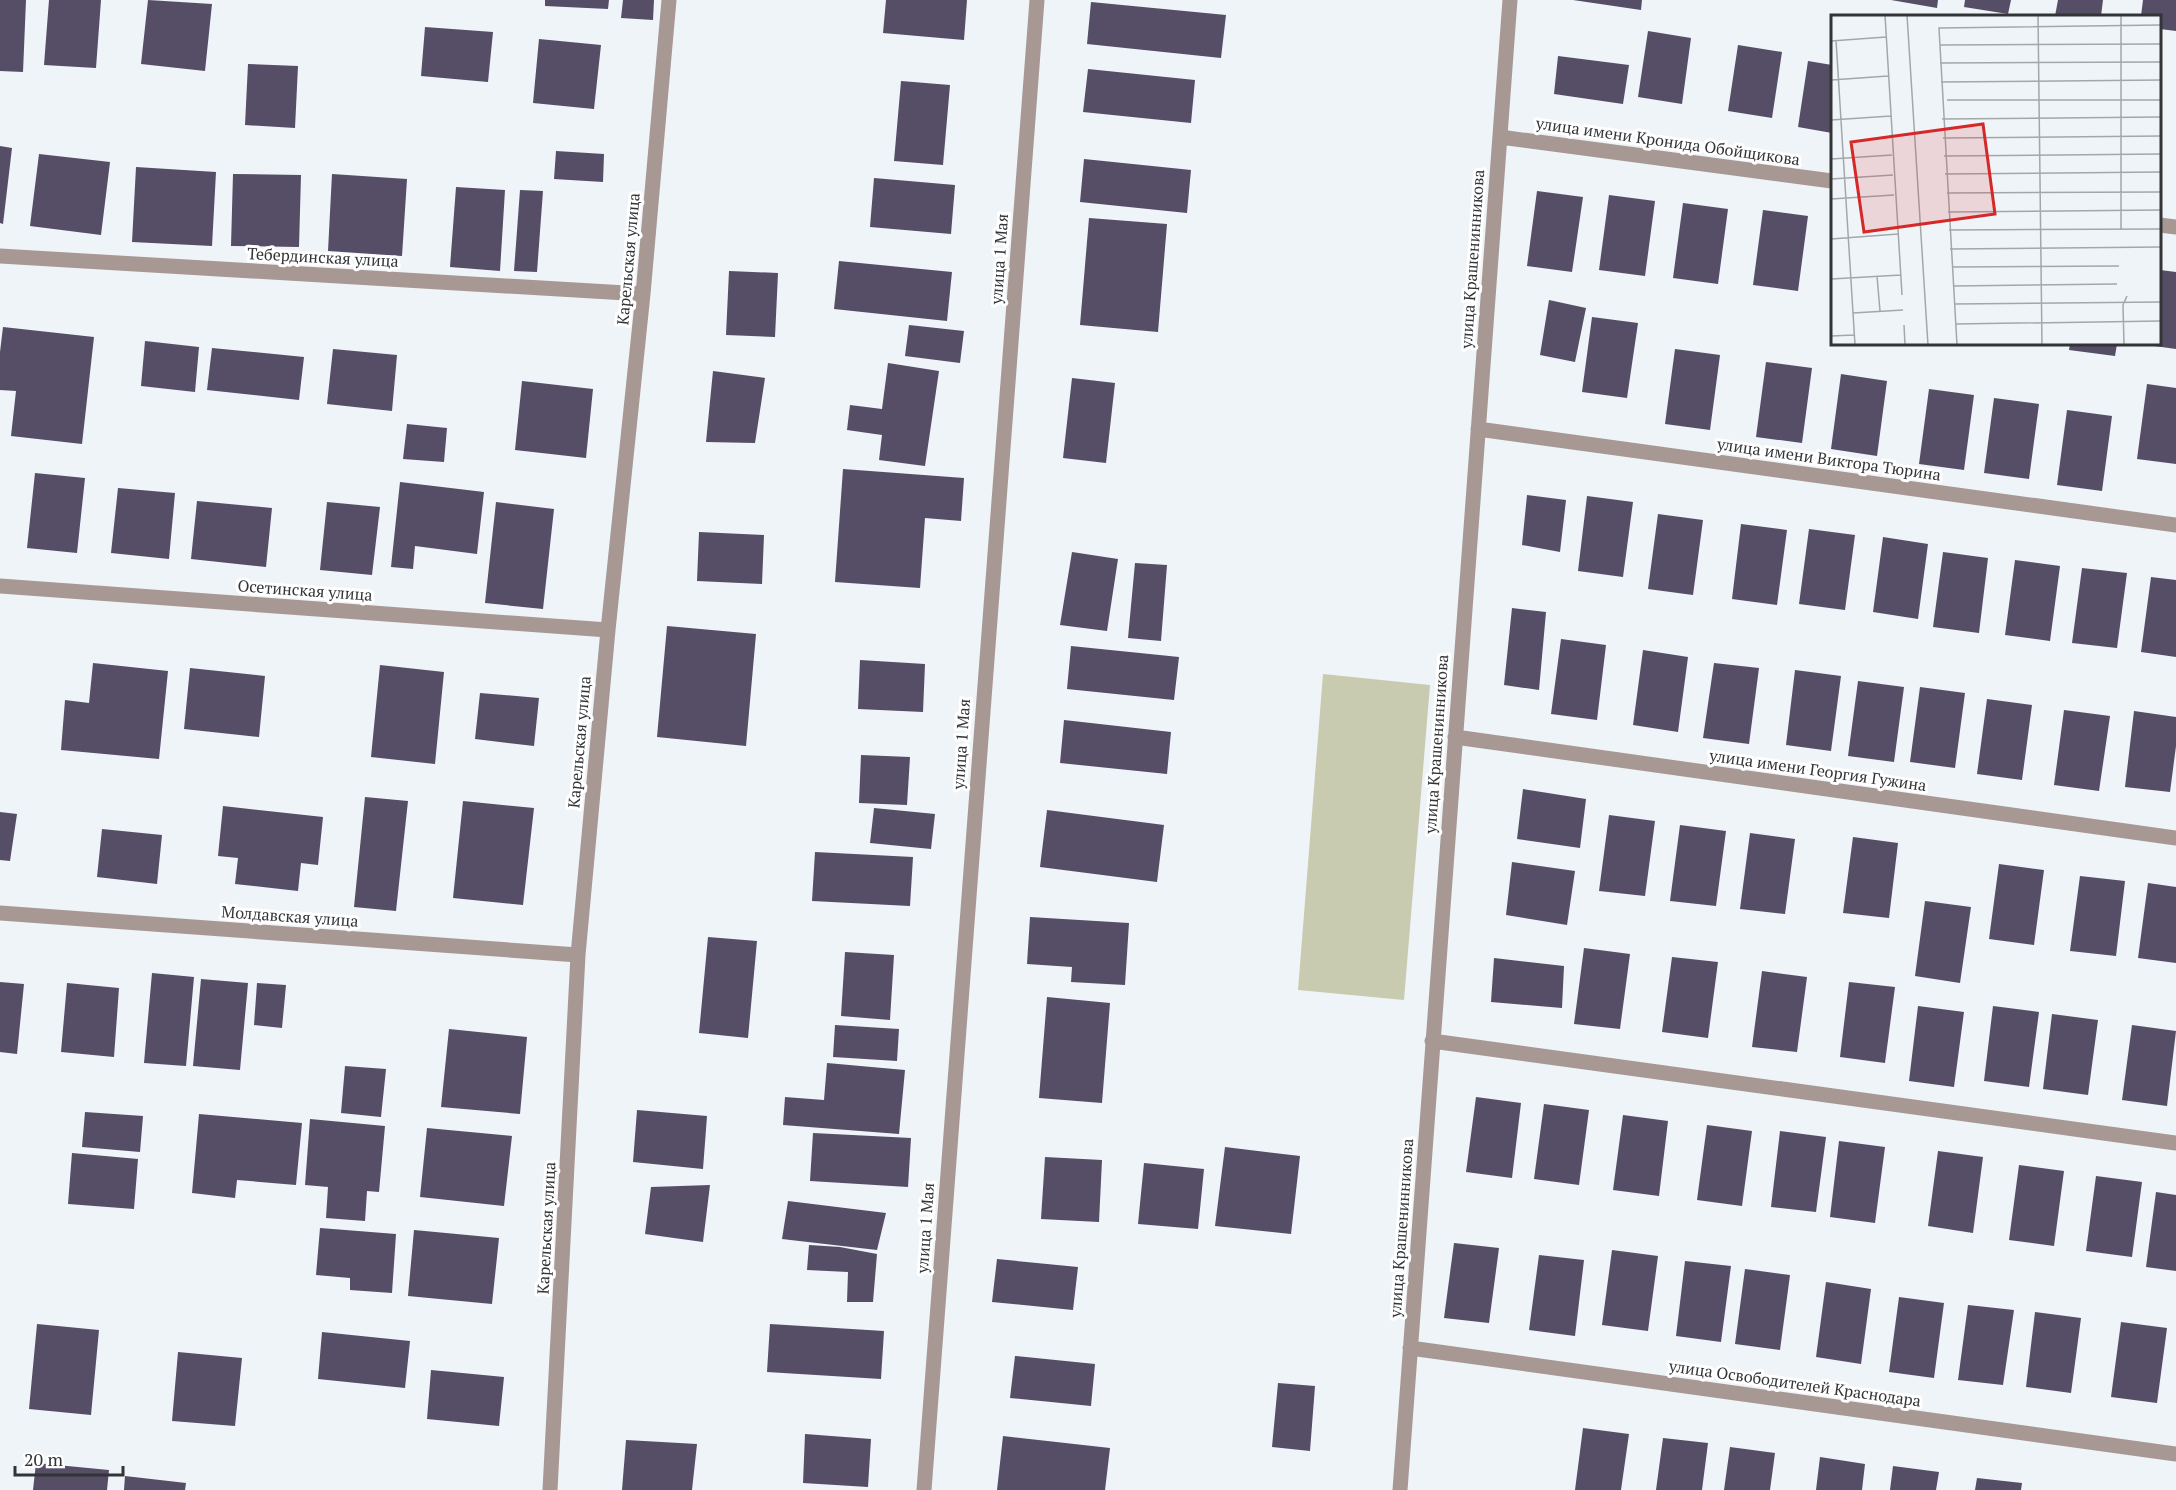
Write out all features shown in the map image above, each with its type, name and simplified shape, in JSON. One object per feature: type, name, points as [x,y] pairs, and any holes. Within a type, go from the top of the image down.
[{"type":"street","name":"Карельская улица","points":[[550,1490],[578,955],[608,630],[643,294],[669,0]]},
{"type":"street","name":"улица 1 Мая","points":[[924,1490],[1037,0]]},
{"type":"street","name":"улица Крашенинникова","points":[[1400,1490],[1510,0]]},
{"type":"street","name":"улица имени Кронида Обойщикова","points":[[1500,137],[1831,182]]},
{"type":"street","points":[[2161,225],[2176,228]]},
{"type":"street","name":"Тебердинская улица","points":[[0,256],[643,294]]},
{"type":"street","name":"улица имени Виктора Тюрина","points":[[1478,429],[2176,525]]},
{"type":"street","name":"Осетинская улица","points":[[0,586],[608,630]]},
{"type":"street","name":"улица имени Георгия Гужина","points":[[1455,737],[2176,838]]},
{"type":"street","name":"Молдавская улица","points":[[0,914],[578,955]]},
{"type":"street","points":[[1432,1041],[2176,1143]]},
{"type":"street","name":"улица Освободителей Краснодара","points":[[1410,1348],[2176,1454]]},
{"type":"green space","points":[[1323,674],[1430,685],[1404,1000],[1298,990]]},
{"type":"building","points":[[0,0],[26,0],[23,72],[0,71]]},
{"type":"building","points":[[49,0],[101,0],[96,68],[44,65]]},
{"type":"building","points":[[148,0],[212,4],[205,71],[141,64]]},
{"type":"building","points":[[545,0],[609,0],[608,9],[545,6]]},
{"type":"building","points":[[623,0],[654,0],[653,20],[621,18]]},
{"type":"building","points":[[886,0],[967,0],[964,40],[883,33]]},
{"type":"building","points":[[1573,0],[1642,0],[1641,10]]},
{"type":"building","points":[[1891,0],[1938,0],[1937,8]]},
{"type":"building","points":[[1965,0],[2011,0],[2008,14],[1964,7]]},
{"type":"building","points":[[2058,0],[2103,0],[2101,15],[2055,15]]},
{"type":"building","points":[[2143,0],[2176,0],[2176,31],[2161,29],[2161,15],[2141,15]]},
{"type":"building","points":[[1091,2],[1226,15],[1221,58],[1087,44]]},
{"type":"building","points":[[425,27],[493,32],[488,82],[421,76]]},
{"type":"building","points":[[1648,31],[1691,38],[1682,104],[1638,97]]},
{"type":"building","points":[[539,39],[601,45],[594,109],[533,103]]},
{"type":"building","points":[[1738,45],[1782,52],[1772,118],[1728,111]]},
{"type":"building","points":[[1558,56],[1629,65],[1623,104],[1554,94]]},
{"type":"building","points":[[1808,61],[1831,65],[1831,133],[1798,127]]},
{"type":"building","points":[[248,64],[298,66],[295,128],[245,125]]},
{"type":"building","points":[[1088,69],[1195,80],[1191,123],[1083,112]]},
{"type":"building","points":[[901,81],[950,85],[943,165],[894,161]]},
{"type":"building","points":[[0,146],[12,148],[3,224],[0,223]]},
{"type":"building","points":[[556,151],[604,154],[603,182],[554,179]]},
{"type":"building","points":[[39,154],[110,162],[101,235],[30,226]]},
{"type":"building","points":[[1084,159],[1191,170],[1187,213],[1080,202]]},
{"type":"building","points":[[136,167],[216,172],[212,246],[132,242]]},
{"type":"building","points":[[233,174],[301,175],[299,247],[231,246]]},
{"type":"building","points":[[332,174],[407,179],[402,256],[328,251]]},
{"type":"building","points":[[874,178],[955,185],[951,234],[870,227]]},
{"type":"building","points":[[456,187],[505,190],[500,271],[450,267]]},
{"type":"building","points":[[520,190],[543,191],[537,272],[514,271]]},
{"type":"building","points":[[1537,191],[1583,197],[1572,272],[1527,266]]},
{"type":"building","points":[[1609,195],[1655,201],[1645,276],[1599,270]]},
{"type":"building","points":[[1683,203],[1728,209],[1718,284],[1673,278]]},
{"type":"building","points":[[1763,210],[1808,216],[1798,291],[1753,285]]},
{"type":"building","points":[[1089,218],[1167,224],[1158,332],[1080,325]]},
{"type":"building","points":[[839,261],[952,272],[947,321],[834,309]]},
{"type":"building","points":[[2161,270],[2176,272],[2176,349],[2147,345],[2161,345]]},
{"type":"building","points":[[729,271],[778,273],[775,337],[726,335]]},
{"type":"building","points":[[1549,300],[1586,308],[1575,362],[1540,355]]},
{"type":"building","points":[[1592,317],[1638,323],[1627,398],[1582,392]]},
{"type":"building","points":[[909,325],[964,331],[960,363],[905,356]]},
{"type":"building","points":[[3,327],[94,337],[82,444],[11,436],[16,391],[0,390],[0,352]]},
{"type":"building","points":[[145,341],[199,347],[195,392],[141,386]]},
{"type":"building","points":[[2070,345],[2117,345],[2115,356],[2069,350]]},
{"type":"building","points":[[212,348],[304,357],[299,400],[207,390]]},
{"type":"building","points":[[333,349],[397,355],[392,411],[327,404]]},
{"type":"building","points":[[1675,349],[1720,355],[1710,430],[1665,424]]},
{"type":"building","points":[[1766,362],[1812,368],[1802,443],[1756,437]]},
{"type":"building","points":[[888,363],[939,371],[925,466],[879,460],[882,435],[847,430],[850,405],[882,409]]},
{"type":"building","points":[[713,371],[765,378],[755,443],[706,442]]},
{"type":"building","points":[[1841,374],[1887,381],[1877,456],[1831,449]]},
{"type":"building","points":[[1072,378],[1115,383],[1106,463],[1063,458]]},
{"type":"building","points":[[522,381],[593,389],[586,458],[515,450]]},
{"type":"building","points":[[2147,384],[2176,388],[2176,464],[2137,459]]},
{"type":"building","points":[[1929,389],[1974,395],[1964,470],[1919,464]]},
{"type":"building","points":[[1994,398],[2039,404],[2029,479],[1984,473]]},
{"type":"building","points":[[2067,410],[2112,416],[2102,491],[2057,485]]},
{"type":"building","points":[[407,424],[447,428],[444,462],[403,459]]},
{"type":"building","points":[[843,469],[964,478],[961,521],[925,518],[920,588],[835,582]]},
{"type":"building","points":[[35,473],[85,478],[77,553],[27,548]]},
{"type":"building","points":[[400,482],[484,492],[477,554],[415,546],[413,569],[391,567]]},
{"type":"building","points":[[118,488],[175,493],[169,559],[111,553]]},
{"type":"building","points":[[1527,495],[1566,500],[1560,552],[1522,545]]},
{"type":"building","points":[[1587,496],[1633,502],[1623,577],[1578,571]]},
{"type":"building","points":[[197,501],[272,508],[266,567],[191,559]]},
{"type":"building","points":[[327,502],[380,507],[372,575],[320,570]]},
{"type":"building","points":[[496,502],[554,509],[543,609],[485,603]]},
{"type":"building","points":[[1658,514],[1703,520],[1693,595],[1648,589]]},
{"type":"building","points":[[1741,524],[1787,530],[1777,605],[1732,599]]},
{"type":"building","points":[[1809,529],[1855,535],[1845,610],[1799,604]]},
{"type":"building","points":[[699,532],[764,535],[762,584],[697,581]]},
{"type":"building","points":[[1883,537],[1928,544],[1918,619],[1873,612]]},
{"type":"building","points":[[1072,552],[1118,559],[1107,631],[1060,625]]},
{"type":"building","points":[[1943,552],[1988,558],[1979,633],[1933,627]]},
{"type":"building","points":[[2015,560],[2060,566],[2050,641],[2005,635]]},
{"type":"building","points":[[1135,563],[1167,565],[1161,641],[1128,638]]},
{"type":"building","points":[[2082,568],[2127,573],[2117,648],[2072,643]]},
{"type":"building","points":[[2151,577],[2176,580],[2176,657],[2141,652]]},
{"type":"building","points":[[1512,608],[1546,612],[1539,690],[1504,685]]},
{"type":"building","points":[[667,626],[756,634],[746,746],[657,737]]},
{"type":"building","points":[[1561,639],[1606,645],[1597,720],[1551,714]]},
{"type":"building","points":[[1071,646],[1179,657],[1174,700],[1067,689]]},
{"type":"building","points":[[1643,650],[1688,657],[1678,732],[1633,725]]},
{"type":"building","points":[[860,660],[925,664],[923,712],[858,709]]},
{"type":"building","points":[[93,663],[168,671],[159,759],[61,750],[65,700],[89,703]]},
{"type":"building","points":[[1714,663],[1759,668],[1749,744],[1703,738]]},
{"type":"building","points":[[380,665],[444,672],[435,764],[371,757]]},
{"type":"building","points":[[190,668],[265,676],[259,737],[184,729]]},
{"type":"building","points":[[1795,670],[1841,676],[1831,751],[1786,745]]},
{"type":"building","points":[[1858,681],[1904,687],[1894,762],[1848,756]]},
{"type":"building","points":[[1920,687],[1965,693],[1955,768],[1910,762]]},
{"type":"building","points":[[480,693],[539,698],[534,746],[475,739]]},
{"type":"building","points":[[1987,699],[2032,705],[2022,780],[1977,774]]},
{"type":"building","points":[[2064,710],[2110,716],[2099,791],[2054,785]]},
{"type":"building","points":[[2134,711],[2176,717],[2176,746],[2170,792],[2125,787]]},
{"type":"building","points":[[1064,720],[1171,732],[1167,774],[1060,763]]},
{"type":"building","points":[[861,755],[910,757],[907,805],[859,803]]},
{"type":"building","points":[[1523,789],[1586,799],[1580,848],[1517,839]]},
{"type":"building","points":[[365,797],[408,801],[396,911],[354,907]]},
{"type":"building","points":[[463,801],[534,808],[523,905],[453,898]]},
{"type":"building","points":[[223,806],[323,817],[318,865],[301,863],[298,891],[235,884],[238,858],[218,856]]},
{"type":"building","points":[[874,808],[935,814],[931,849],[870,843]]},
{"type":"building","points":[[1047,810],[1164,825],[1157,882],[1040,867]]},
{"type":"building","points":[[0,812],[17,814],[10,861],[0,860]]},
{"type":"building","points":[[1609,815],[1655,821],[1645,896],[1599,891]]},
{"type":"building","points":[[1680,825],[1726,831],[1716,906],[1670,901]]},
{"type":"building","points":[[102,829],[162,835],[157,884],[97,877]]},
{"type":"building","points":[[1750,833],[1795,839],[1785,914],[1740,909]]},
{"type":"building","points":[[1853,837],[1898,843],[1889,918],[1843,913]]},
{"type":"building","points":[[815,852],[913,857],[910,906],[812,901]]},
{"type":"building","points":[[1512,862],[1575,871],[1567,925],[1506,915]]},
{"type":"building","points":[[1999,864],[2044,870],[2034,945],[1989,939]]},
{"type":"building","points":[[2080,876],[2125,881],[2116,956],[2070,951]]},
{"type":"building","points":[[2148,883],[2176,887],[2176,963],[2138,958]]},
{"type":"building","points":[[1925,901],[1971,907],[1960,983],[1915,976]]},
{"type":"building","points":[[1030,917],[1129,923],[1125,985],[1071,982],[1072,967],[1027,964]]},
{"type":"building","points":[[708,937],[757,941],[748,1038],[699,1033]]},
{"type":"building","points":[[1584,948],[1630,954],[1620,1029],[1574,1024]]},
{"type":"building","points":[[845,952],[894,955],[890,1020],[841,1016]]},
{"type":"building","points":[[1672,957],[1718,962],[1708,1038],[1662,1032]]},
{"type":"building","points":[[1494,958],[1564,966],[1562,1008],[1491,1002]]},
{"type":"building","points":[[1762,971],[1807,977],[1797,1052],[1752,1047]]},
{"type":"building","points":[[152,973],[194,977],[186,1066],[144,1063]]},
{"type":"building","points":[[201,979],[248,983],[240,1070],[193,1066]]},
{"type":"building","points":[[0,982],[24,984],[17,1054],[0,1052]]},
{"type":"building","points":[[1849,982],[1895,987],[1885,1063],[1840,1057]]},
{"type":"building","points":[[67,983],[119,988],[114,1057],[61,1052]]},
{"type":"building","points":[[257,983],[286,985],[282,1028],[254,1025]]},
{"type":"building","points":[[1047,997],[1110,1003],[1102,1103],[1039,1098]]},
{"type":"building","points":[[1918,1006],[1964,1012],[1954,1087],[1909,1081]]},
{"type":"building","points":[[1993,1006],[2039,1012],[2029,1087],[1984,1081]]},
{"type":"building","points":[[2052,1014],[2098,1020],[2088,1095],[2043,1089]]},
{"type":"building","points":[[835,1025],[899,1029],[897,1061],[833,1057]]},
{"type":"building","points":[[2132,1025],[2176,1031],[2167,1106],[2122,1100]]},
{"type":"building","points":[[449,1029],[527,1037],[520,1114],[441,1107]]},
{"type":"building","points":[[827,1063],[905,1070],[899,1134],[783,1125],[785,1097],[824,1100]]},
{"type":"building","points":[[345,1066],[386,1069],[381,1117],[341,1113]]},
{"type":"building","points":[[1476,1097],[1521,1103],[1512,1178],[1466,1172]]},
{"type":"building","points":[[1544,1104],[1589,1110],[1579,1185],[1534,1179]]},
{"type":"building","points":[[637,1110],[707,1116],[703,1169],[633,1162]]},
{"type":"building","points":[[85,1112],[143,1116],[140,1152],[82,1147]]},
{"type":"building","points":[[199,1114],[302,1123],[296,1185],[237,1180],[235,1198],[192,1193]]},
{"type":"building","points":[[1623,1115],[1668,1121],[1659,1196],[1613,1190]]},
{"type":"building","points":[[310,1119],[385,1126],[379,1192],[367,1191],[365,1221],[326,1218],[328,1187],[305,1185]]},
{"type":"building","points":[[1707,1125],[1752,1131],[1742,1206],[1697,1200]]},
{"type":"building","points":[[427,1128],[512,1136],[504,1206],[420,1197]]},
{"type":"building","points":[[1780,1131],[1826,1137],[1816,1212],[1771,1207]]},
{"type":"building","points":[[813,1133],[911,1138],[908,1187],[810,1181]]},
{"type":"building","points":[[1839,1141],[1885,1147],[1875,1223],[1830,1217]]},
{"type":"building","points":[[1225,1147],[1300,1156],[1291,1234],[1215,1226]]},
{"type":"building","points":[[1938,1151],[1983,1157],[1973,1233],[1928,1226]]},
{"type":"building","points":[[72,1153],[138,1159],[134,1209],[68,1204]]},
{"type":"building","points":[[1045,1157],[1102,1160],[1099,1222],[1041,1219]]},
{"type":"building","points":[[1144,1163],[1204,1169],[1198,1229],[1138,1224]]},
{"type":"building","points":[[2019,1165],[2064,1171],[2054,1246],[2009,1240]]},
{"type":"building","points":[[2096,1176],[2142,1182],[2132,1257],[2086,1251]]},
{"type":"building","points":[[710,1185],[703,1242],[645,1234],[651,1187]]},
{"type":"building","points":[[2156,1192],[2176,1195],[2176,1271],[2146,1267]]},
{"type":"building","points":[[788,1201],[886,1213],[877,1250],[782,1239]]},
{"type":"building","points":[[320,1228],[396,1234],[392,1293],[350,1290],[350,1278],[316,1275]]},
{"type":"building","points":[[414,1230],[499,1238],[492,1304],[408,1296]]},
{"type":"building","points":[[1454,1243],[1499,1248],[1489,1323],[1444,1318]]},
{"type":"building","points":[[809,1245],[840,1247],[877,1254],[873,1302],[847,1302],[848,1272],[807,1270]]},
{"type":"building","points":[[1612,1250],[1658,1256],[1648,1331],[1602,1325]]},
{"type":"building","points":[[1539,1255],[1584,1260],[1575,1336],[1529,1330]]},
{"type":"building","points":[[997,1259],[1078,1267],[1073,1310],[992,1302]]},
{"type":"building","points":[[1685,1261],[1731,1266],[1721,1342],[1676,1336]]},
{"type":"building","points":[[1745,1269],[1790,1275],[1780,1350],[1735,1344]]},
{"type":"building","points":[[1826,1282],[1871,1289],[1861,1364],[1816,1357]]},
{"type":"building","points":[[1899,1297],[1944,1303],[1934,1378],[1889,1372]]},
{"type":"building","points":[[1968,1305],[2014,1310],[2003,1385],[1958,1380]]},
{"type":"building","points":[[2035,1312],[2081,1318],[2071,1393],[2026,1387]]},
{"type":"building","points":[[2121,1322],[2167,1328],[2157,1403],[2111,1397]]},
{"type":"building","points":[[37,1324],[99,1330],[91,1415],[29,1409]]},
{"type":"building","points":[[770,1324],[884,1331],[881,1379],[767,1372]]},
{"type":"building","points":[[322,1332],[410,1341],[405,1388],[318,1379]]},
{"type":"building","points":[[178,1352],[242,1358],[235,1426],[172,1421]]},
{"type":"building","points":[[1015,1356],[1095,1364],[1091,1406],[1010,1398]]},
{"type":"building","points":[[431,1370],[504,1377],[499,1426],[427,1419]]},
{"type":"building","points":[[1278,1383],[1315,1386],[1310,1451],[1272,1447]]},
{"type":"building","points":[[1583,1428],[1629,1434],[1621,1490],[1575,1490]]},
{"type":"building","points":[[805,1434],[871,1439],[868,1487],[803,1483]]},
{"type":"building","points":[[1003,1436],[1110,1448],[1105,1490],[997,1490]]},
{"type":"building","points":[[1663,1438],[1708,1443],[1702,1490],[1656,1490]]},
{"type":"building","points":[[626,1440],[697,1444],[692,1490],[622,1490]]},
{"type":"building","points":[[1730,1447],[1775,1453],[1770,1490],[1724,1490]]},
{"type":"building","points":[[1820,1457],[1865,1464],[1862,1490],[1816,1490]]},
{"type":"building","points":[[36,1463],[109,1470],[107,1490],[33,1490]]},
{"type":"building","points":[[1893,1466],[1939,1472],[1936,1490],[1890,1490]]},
{"type":"building","points":[[125,1476],[186,1483],[185,1490],[124,1490]]},
{"type":"building","points":[[1977,1478],[2022,1483],[2021,1490],[1975,1490]]}]
